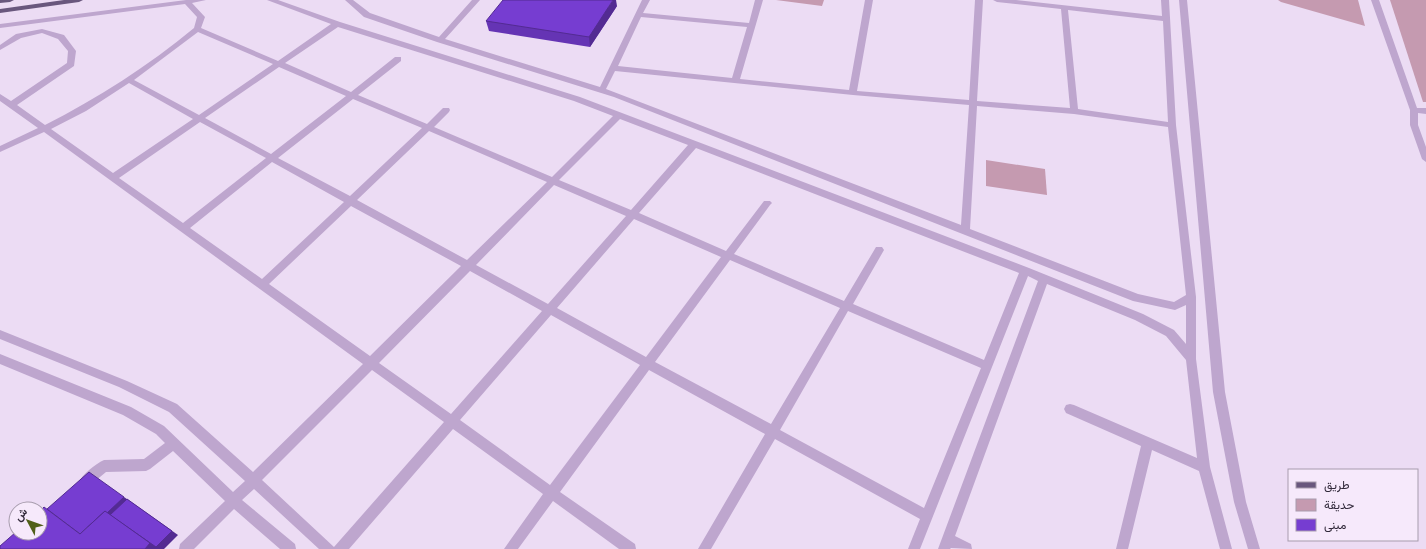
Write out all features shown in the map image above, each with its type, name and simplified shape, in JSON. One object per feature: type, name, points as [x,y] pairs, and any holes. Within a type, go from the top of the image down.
[{"type":"main road","points":[[0,1],[10,0]]},
{"type":"main road","points":[[0,11],[79,0]]},
{"type":"street","points":[[0,26],[202,0]]},
{"type":"street","points":[[271,0],[337,24],[577,99],[1025,271],[1139,317],[1170,333],[1191,359]]},
{"type":"street","points":[[350,0],[356,7],[367,14],[440,40],[618,95],[1137,298],[1175,306],[1191,297]]},
{"type":"street","points":[[440,40],[476,0]]},
{"type":"street","points":[[602,90],[646,0]]},
{"type":"street","points":[[735,81],[759,0]]},
{"type":"street","points":[[853,93],[869,0]]},
{"type":"street","points":[[965,230],[979,0]]},
{"type":"street","points":[[997,0],[1166,19]]},
{"type":"street","points":[[1165,0],[1172,125],[1191,297],[1191,359],[1204,467],[1226,549]]},
{"type":"street","points":[[1183,0],[1219,392],[1240,502],[1254,549]]},
{"type":"street","points":[[1374,0],[1414,110],[1414,125],[1422,136],[1426,159]]},
{"type":"street","points":[[0,149],[44,129],[82,108],[129,80],[179,44],[197,28],[201,17],[187,2]]},
{"type":"street","points":[[1064,8],[1074,111]]},
{"type":"street","points":[[639,15],[752,25]]},
{"type":"street","points":[[112,178],[337,24]]},
{"type":"street","points":[[197,28],[987,366]]},
{"type":"street","points":[[0,48],[19,36],[42,31],[61,37],[72,51],[71,64],[11,105]]},
{"type":"street","points":[[183,228],[398,59]]},
{"type":"street","points":[[613,68],[853,93],[1074,111],[1172,125]]},
{"type":"street","points":[[129,80],[274,157],[927,516]]},
{"type":"street","points":[[0,97],[630,549]]},
{"type":"street","points":[[262,285],[446,110]]},
{"type":"street","points":[[1414,110],[1426,112]]},
{"type":"street","points":[[185,549],[619,115]]},
{"type":"street","points":[[340,549],[694,144]]},
{"type":"street","points":[[510,549],[768,202]]},
{"type":"street","points":[[704,549],[879,250]]},
{"type":"street","points":[[914,549],[1025,271]]},
{"type":"street","points":[[966,549],[946,544],[1044,279]]},
{"type":"street","points":[[0,334],[122,384],[173,408],[329,549]]},
{"type":"street","points":[[0,359],[127,411],[160,430],[233,500],[290,549]]},
{"type":"street","points":[[1070,409],[1204,467]]},
{"type":"street","points":[[75,491],[104,466],[146,465],[174,443]]},
{"type":"street","points":[[1122,549],[1148,443]]},
{"type":"green space","points":[[776,0],[824,0],[822,6]]},
{"type":"green space","points":[[1278,0],[1358,0],[1365,26],[1281,2]]},
{"type":"green space","points":[[1390,0],[1426,0],[1426,102],[1423,102]]},
{"type":"green space","points":[[986,160],[1045,169],[1047,195],[986,186]]},
{"type":"building","points":[[503,0],[613,0],[589,37],[486,21]]},
{"type":"building","points":[[89,472],[124,497],[107,513],[105,511],[80,534],[48,510],[48,508]]},
{"type":"building","points":[[127,499],[172,531],[156,547],[110,515]]},
{"type":"building","points":[[48,510],[80,534],[105,511],[150,543],[145,549],[0,549],[0,546],[8,539],[8,541],[48,541]]}]
